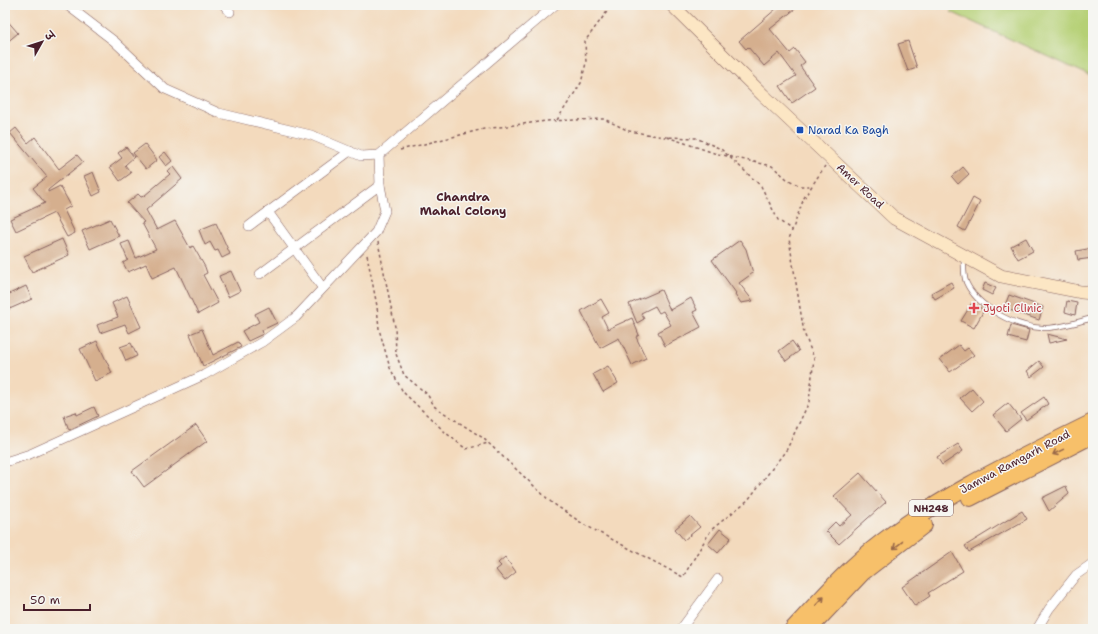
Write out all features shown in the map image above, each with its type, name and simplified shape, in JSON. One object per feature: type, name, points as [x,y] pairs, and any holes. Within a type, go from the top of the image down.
[{"type":"highway","name":"Jamwa Ramgarh Road","points":[[793,629],[850,570],[881,543],[915,518],[1002,468],[1093,422]]},
{"type":"highway","name":"Jamwa Ramgarh Road","points":[[809,629],[862,573],[918,529],[957,504],[1093,435]]},
{"type":"main road","name":"Amer Road","points":[[672,5],[763,95],[894,218],[1002,276],[1081,292],[1093,292]]},
{"type":"street","points":[[67,5],[114,41],[164,89],[219,113],[311,135],[361,156],[379,156],[555,5]]},
{"type":"street","points":[[249,226],[350,151]]},
{"type":"street","points":[[5,462],[30,454],[204,375],[273,334],[296,316],[376,232],[385,211],[380,185],[379,156]]},
{"type":"street","points":[[260,274],[380,185]]},
{"type":"street","points":[[268,212],[322,287]]},
{"type":"street","points":[[1037,629],[1049,609],[1076,575],[1093,563]]},
{"type":"street","points":[[681,629],[718,579]]},
{"type":"lane","points":[[964,256],[964,274],[969,287],[993,312],[1002,317],[1021,324],[1041,328],[1093,318]]},
{"type":"path","points":[[556,121],[582,83],[586,63],[585,41],[612,5]]},
{"type":"path","points":[[379,156],[484,129],[556,121],[604,119],[629,132],[664,137],[696,138],[721,149],[761,186],[778,220],[792,230]]},
{"type":"path","points":[[664,137],[707,151],[772,166],[787,180],[800,186],[812,186]]},
{"type":"path","points":[[376,232],[395,327],[396,354],[404,375],[427,394],[435,408],[488,443],[551,502],[582,524],[683,577],[711,530],[748,500],[787,449],[810,402],[814,358],[804,333],[789,240],[804,198],[830,158]]},
{"type":"path","points":[[366,243],[379,329],[390,368],[403,392],[446,433],[466,449],[488,443]]},
{"type":"green space","points":[[953,5],[1093,5],[1093,77],[951,12]]},
{"type":"building","points":[[775,5],[800,5],[770,29],[790,53],[795,49],[805,62],[800,66],[815,87],[792,103],[780,86],[796,76],[779,53],[764,66],[748,47],[746,49],[739,41],[777,8]]},
{"type":"building","points":[[5,18],[18,33],[5,44]]},
{"type":"building","points":[[908,41],[917,68],[908,71],[898,44]]},
{"type":"building","points":[[16,128],[28,143],[35,137],[59,169],[77,155],[83,162],[48,190],[48,192],[60,186],[71,206],[64,210],[75,233],[67,237],[54,213],[16,231],[10,219],[45,203],[33,188],[47,177],[10,133]]},
{"type":"building","points":[[145,144],[157,160],[146,169],[133,153]]},
{"type":"building","points":[[126,147],[134,157],[125,165],[131,173],[120,181],[110,167],[122,158],[118,153]]},
{"type":"building","points":[[165,152],[172,161],[166,166],[159,157]]},
{"type":"building","points":[[173,167],[182,179],[146,210],[157,230],[175,221],[190,248],[193,246],[205,267],[207,273],[203,275],[218,303],[198,314],[176,267],[152,278],[146,264],[128,272],[123,263],[128,260],[121,244],[129,241],[136,258],[156,249],[142,223],[144,222],[127,203],[138,194],[141,197],[144,196],[170,174],[167,171]]},
{"type":"building","points":[[963,167],[969,174],[958,184],[952,177]]},
{"type":"building","points":[[93,172],[101,192],[93,196],[84,176]]},
{"type":"building","points":[[973,198],[980,202],[965,231],[958,227]]},
{"type":"building","points":[[110,219],[119,236],[90,249],[82,231]]},
{"type":"building","points":[[216,223],[230,254],[222,258],[218,250],[215,251],[210,242],[205,245],[199,230]]},
{"type":"building","points":[[1026,238],[1033,251],[1018,259],[1011,246]]},
{"type":"building","points":[[62,239],[69,255],[32,272],[24,256]]},
{"type":"building","points":[[740,240],[746,249],[753,273],[739,283],[753,301],[741,303],[735,294],[736,293],[712,260]]},
{"type":"building","points":[[1093,248],[1093,258],[1078,260],[1076,251]]},
{"type":"building","points":[[231,271],[240,291],[228,297],[219,276]]},
{"type":"building","points":[[951,282],[954,288],[935,299],[931,293]]},
{"type":"building","points":[[985,283],[996,288],[992,295],[982,290]]},
{"type":"building","points":[[26,286],[32,299],[5,311],[5,296]]},
{"type":"building","points":[[661,290],[670,310],[691,298],[697,310],[693,312],[701,327],[665,346],[658,332],[671,325],[663,311],[659,313],[655,306],[641,313],[644,319],[637,323],[629,304]]},
{"type":"building","points":[[1009,295],[1043,307],[1039,320],[1004,308]]},
{"type":"building","points":[[127,296],[141,327],[129,333],[125,324],[100,333],[97,325],[118,317],[112,303]]},
{"type":"building","points":[[601,299],[609,313],[602,317],[608,329],[632,318],[639,335],[636,337],[646,358],[632,365],[619,338],[600,348],[581,311]]},
{"type":"building","points":[[1067,301],[1077,303],[1075,315],[1065,312]]},
{"type":"building","points":[[972,303],[984,310],[974,328],[961,321]]},
{"type":"building","points":[[269,307],[277,323],[262,330],[263,334],[248,341],[242,331],[259,322],[255,314]]},
{"type":"building","points":[[1011,325],[1029,330],[1026,342],[1008,337]]},
{"type":"building","points":[[202,329],[213,355],[238,342],[241,347],[203,366],[190,334]]},
{"type":"building","points":[[1047,334],[1067,339],[1049,343]]},
{"type":"building","points":[[97,341],[112,373],[95,381],[80,349]]},
{"type":"building","points":[[792,341],[799,351],[786,361],[779,351]]},
{"type":"building","points":[[131,343],[137,356],[126,361],[120,347]]},
{"type":"building","points":[[959,345],[964,351],[968,348],[974,355],[950,372],[940,359]]},
{"type":"building","points":[[1039,361],[1044,367],[1031,377],[1027,371]]},
{"type":"building","points":[[608,366],[618,383],[603,392],[593,374]]},
{"type":"building","points":[[972,388],[983,401],[972,411],[960,398]]},
{"type":"building","points":[[1044,397],[1048,404],[1026,420],[1021,413]]},
{"type":"building","points":[[1008,403],[1021,419],[1006,431],[993,415]]},
{"type":"building","points":[[94,407],[98,416],[69,430],[64,416],[76,412],[77,415]]},
{"type":"building","points":[[196,425],[207,441],[144,487],[132,471]]},
{"type":"building","points":[[958,444],[963,451],[942,465],[937,457]]},
{"type":"building","points":[[860,473],[886,502],[839,544],[826,531],[835,522],[839,526],[852,515],[834,496]]},
{"type":"building","points":[[1066,486],[1069,494],[1049,511],[1042,498]]},
{"type":"building","points":[[1022,511],[1027,519],[969,552],[965,546]]},
{"type":"building","points":[[690,516],[700,527],[684,540],[675,529]]},
{"type":"building","points":[[720,529],[731,538],[718,553],[708,544]]},
{"type":"building","points":[[952,552],[963,571],[928,593],[930,596],[915,606],[902,587]]},
{"type":"building","points":[[505,557],[516,572],[505,581],[496,570],[501,566],[498,563]]},
{"type":"place","name":"Narad Ka Bagh","points":[[800,130]]},
{"type":"place","name":"Jyoti Clinic","points":[[974,308]]},
{"type":"district","name":"Chandra Mahal Colony","points":[[463,204]]}]
